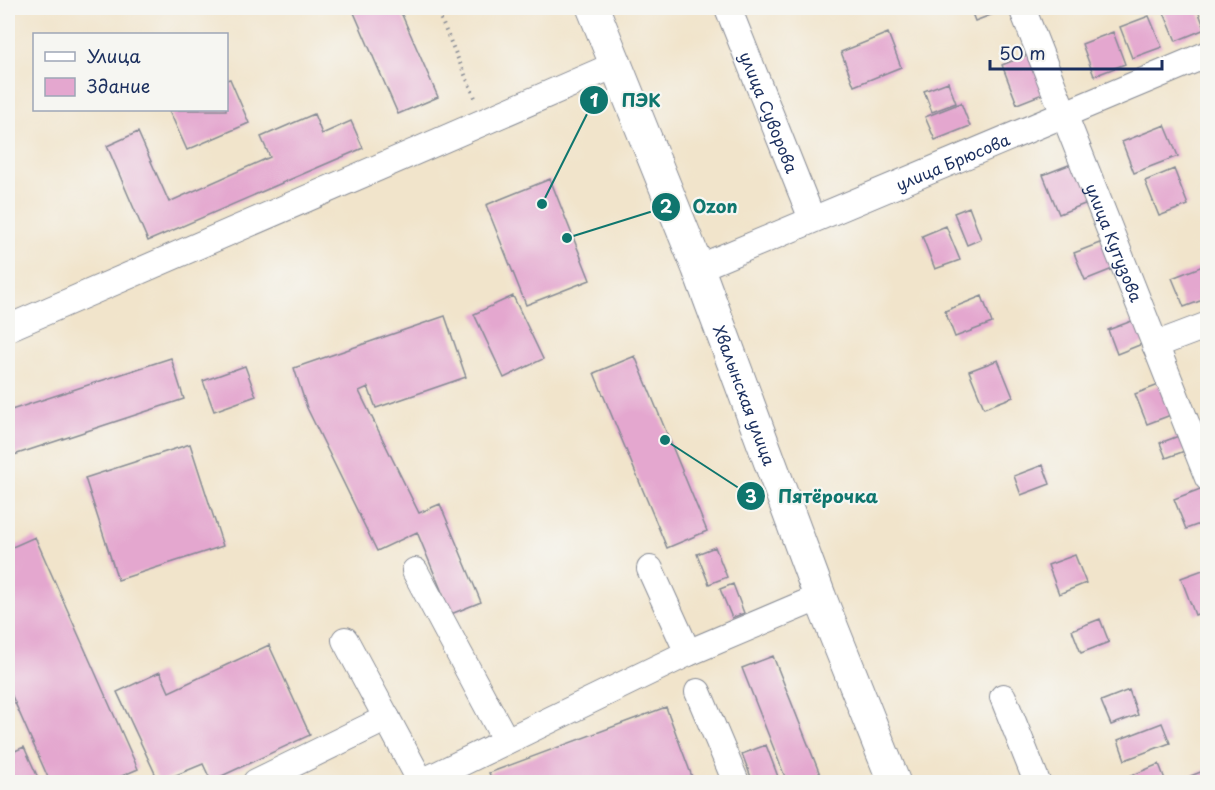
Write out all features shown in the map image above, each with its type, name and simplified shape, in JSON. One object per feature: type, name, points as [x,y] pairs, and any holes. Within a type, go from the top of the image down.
[{"type":"main road","name":"Хвалынская улица","points":[[593,8],[698,268],[820,597],[894,783]]},
{"type":"street","name":"улица Суворова","points":[[728,8],[812,219]]},
{"type":"street","name":"улица Кутузова","points":[[1022,8],[1208,478]]},
{"type":"street","name":"улица Брюсова","points":[[698,268],[1208,54]]},
{"type":"street","points":[[8,328],[615,65]]},
{"type":"street","points":[[1155,345],[1208,325]]},
{"type":"street","points":[[650,569],[688,652]]},
{"type":"street","points":[[415,571],[506,741]]},
{"type":"street","points":[[345,640],[422,783],[688,652],[820,597]]},
{"type":"street","points":[[698,692],[736,783]]},
{"type":"street","points":[[1003,697],[1037,783]]},
{"type":"street","points":[[256,783],[387,718]]},
{"type":"path","points":[[436,8],[485,120]]},
{"type":"building","points":[[352,8],[399,8],[438,97],[398,114]]},
{"type":"building","points":[[970,8],[1009,8],[975,21]]},
{"type":"building","points":[[1162,8],[1197,8],[1205,29],[1176,41]]},
{"type":"building","points":[[1149,16],[1162,47],[1132,58],[1120,27]]},
{"type":"building","points":[[1113,32],[1125,64],[1094,76],[1082,44]]},
{"type":"building","points":[[888,33],[901,67],[854,86],[841,52]]},
{"type":"building","points":[[1035,52],[1050,91],[1017,104],[1002,65]]},
{"type":"building","points":[[230,79],[249,123],[187,150],[169,111],[228,111],[228,80]]},
{"type":"building","points":[[948,82],[956,103],[932,112],[924,91]]},
{"type":"building","points":[[961,103],[970,126],[935,140],[925,117]]},
{"type":"building","points":[[314,114],[322,134],[351,121],[363,148],[148,241],[107,146],[138,132],[169,202],[270,157],[261,137]]},
{"type":"building","points":[[1165,125],[1178,156],[1134,173],[1122,142]]},
{"type":"building","points":[[1079,161],[1095,200],[1059,214],[1043,175]]},
{"type":"building","points":[[1174,169],[1188,205],[1159,216],[1145,181]]},
{"type":"building","points":[[550,179],[590,280],[526,305],[486,205]]},
{"type":"building","points":[[969,207],[981,239],[967,245],[954,213]]},
{"type":"building","points":[[946,226],[960,260],[935,269],[922,236]]},
{"type":"building","points":[[1110,239],[1120,266],[1085,280],[1074,253]]},
{"type":"building","points":[[1208,264],[1208,298],[1184,307],[1172,278]]},
{"type":"building","points":[[513,296],[543,359],[504,378],[474,314]]},
{"type":"building","points":[[982,296],[992,323],[955,337],[945,311]]},
{"type":"building","points":[[445,316],[466,377],[376,408],[368,387],[359,391],[419,513],[440,504],[481,602],[451,614],[417,532],[377,551],[307,408],[294,368]]},
{"type":"building","points":[[1137,319],[1147,342],[1117,354],[1108,330]]},
{"type":"building","points":[[635,356],[707,531],[667,548],[594,373]]},
{"type":"building","points":[[171,358],[184,399],[14,455],[8,434],[8,411]]},
{"type":"building","points":[[998,360],[1013,397],[984,408],[969,371]]},
{"type":"building","points":[[245,366],[256,396],[214,411],[203,381]]},
{"type":"building","points":[[1164,383],[1176,413],[1147,424],[1135,394]]},
{"type":"building","points":[[1184,434],[1190,449],[1166,458],[1160,443]]},
{"type":"building","points":[[190,444],[223,546],[118,580],[85,478]]},
{"type":"building","points":[[1043,465],[1050,484],[1021,495],[1014,476]]},
{"type":"building","points":[[1203,488],[1208,498],[1208,521],[1186,529],[1174,499]]},
{"type":"building","points":[[35,537],[138,769],[108,782],[50,782],[8,687],[8,549]]},
{"type":"building","points":[[715,547],[727,577],[709,584],[697,554]]},
{"type":"building","points":[[1075,555],[1086,583],[1059,594],[1048,565]]},
{"type":"building","points":[[1208,568],[1208,610],[1195,615],[1181,578]]},
{"type":"building","points":[[733,584],[744,613],[732,618],[720,589]]},
{"type":"building","points":[[1100,619],[1109,642],[1081,653],[1072,630]]},
{"type":"building","points":[[269,645],[310,735],[211,781],[203,764],[159,782],[117,692],[160,672],[169,692]]},
{"type":"building","points":[[773,656],[823,782],[787,782],[742,668]]},
{"type":"building","points":[[1129,690],[1138,715],[1111,725],[1101,701]]},
{"type":"building","points":[[666,707],[694,782],[493,782],[489,773]]},
{"type":"building","points":[[1162,723],[1170,743],[1125,760],[1118,740]]},
{"type":"building","points":[[766,745],[780,782],[753,782],[742,754]]},
{"type":"building","points":[[24,747],[40,782],[8,782],[8,754]]},
{"type":"building","points":[[1159,764],[1166,782],[1131,782],[1128,777]]},
{"type":"building","points":[[1208,769],[1208,782],[1184,782],[1183,779]]},
{"type":"place","name":"ПЭК","points":[[542,204]]},
{"type":"place","name":"Ozon","points":[[567,238]]},
{"type":"place","name":"Пятёрочка","points":[[665,440]]}]
